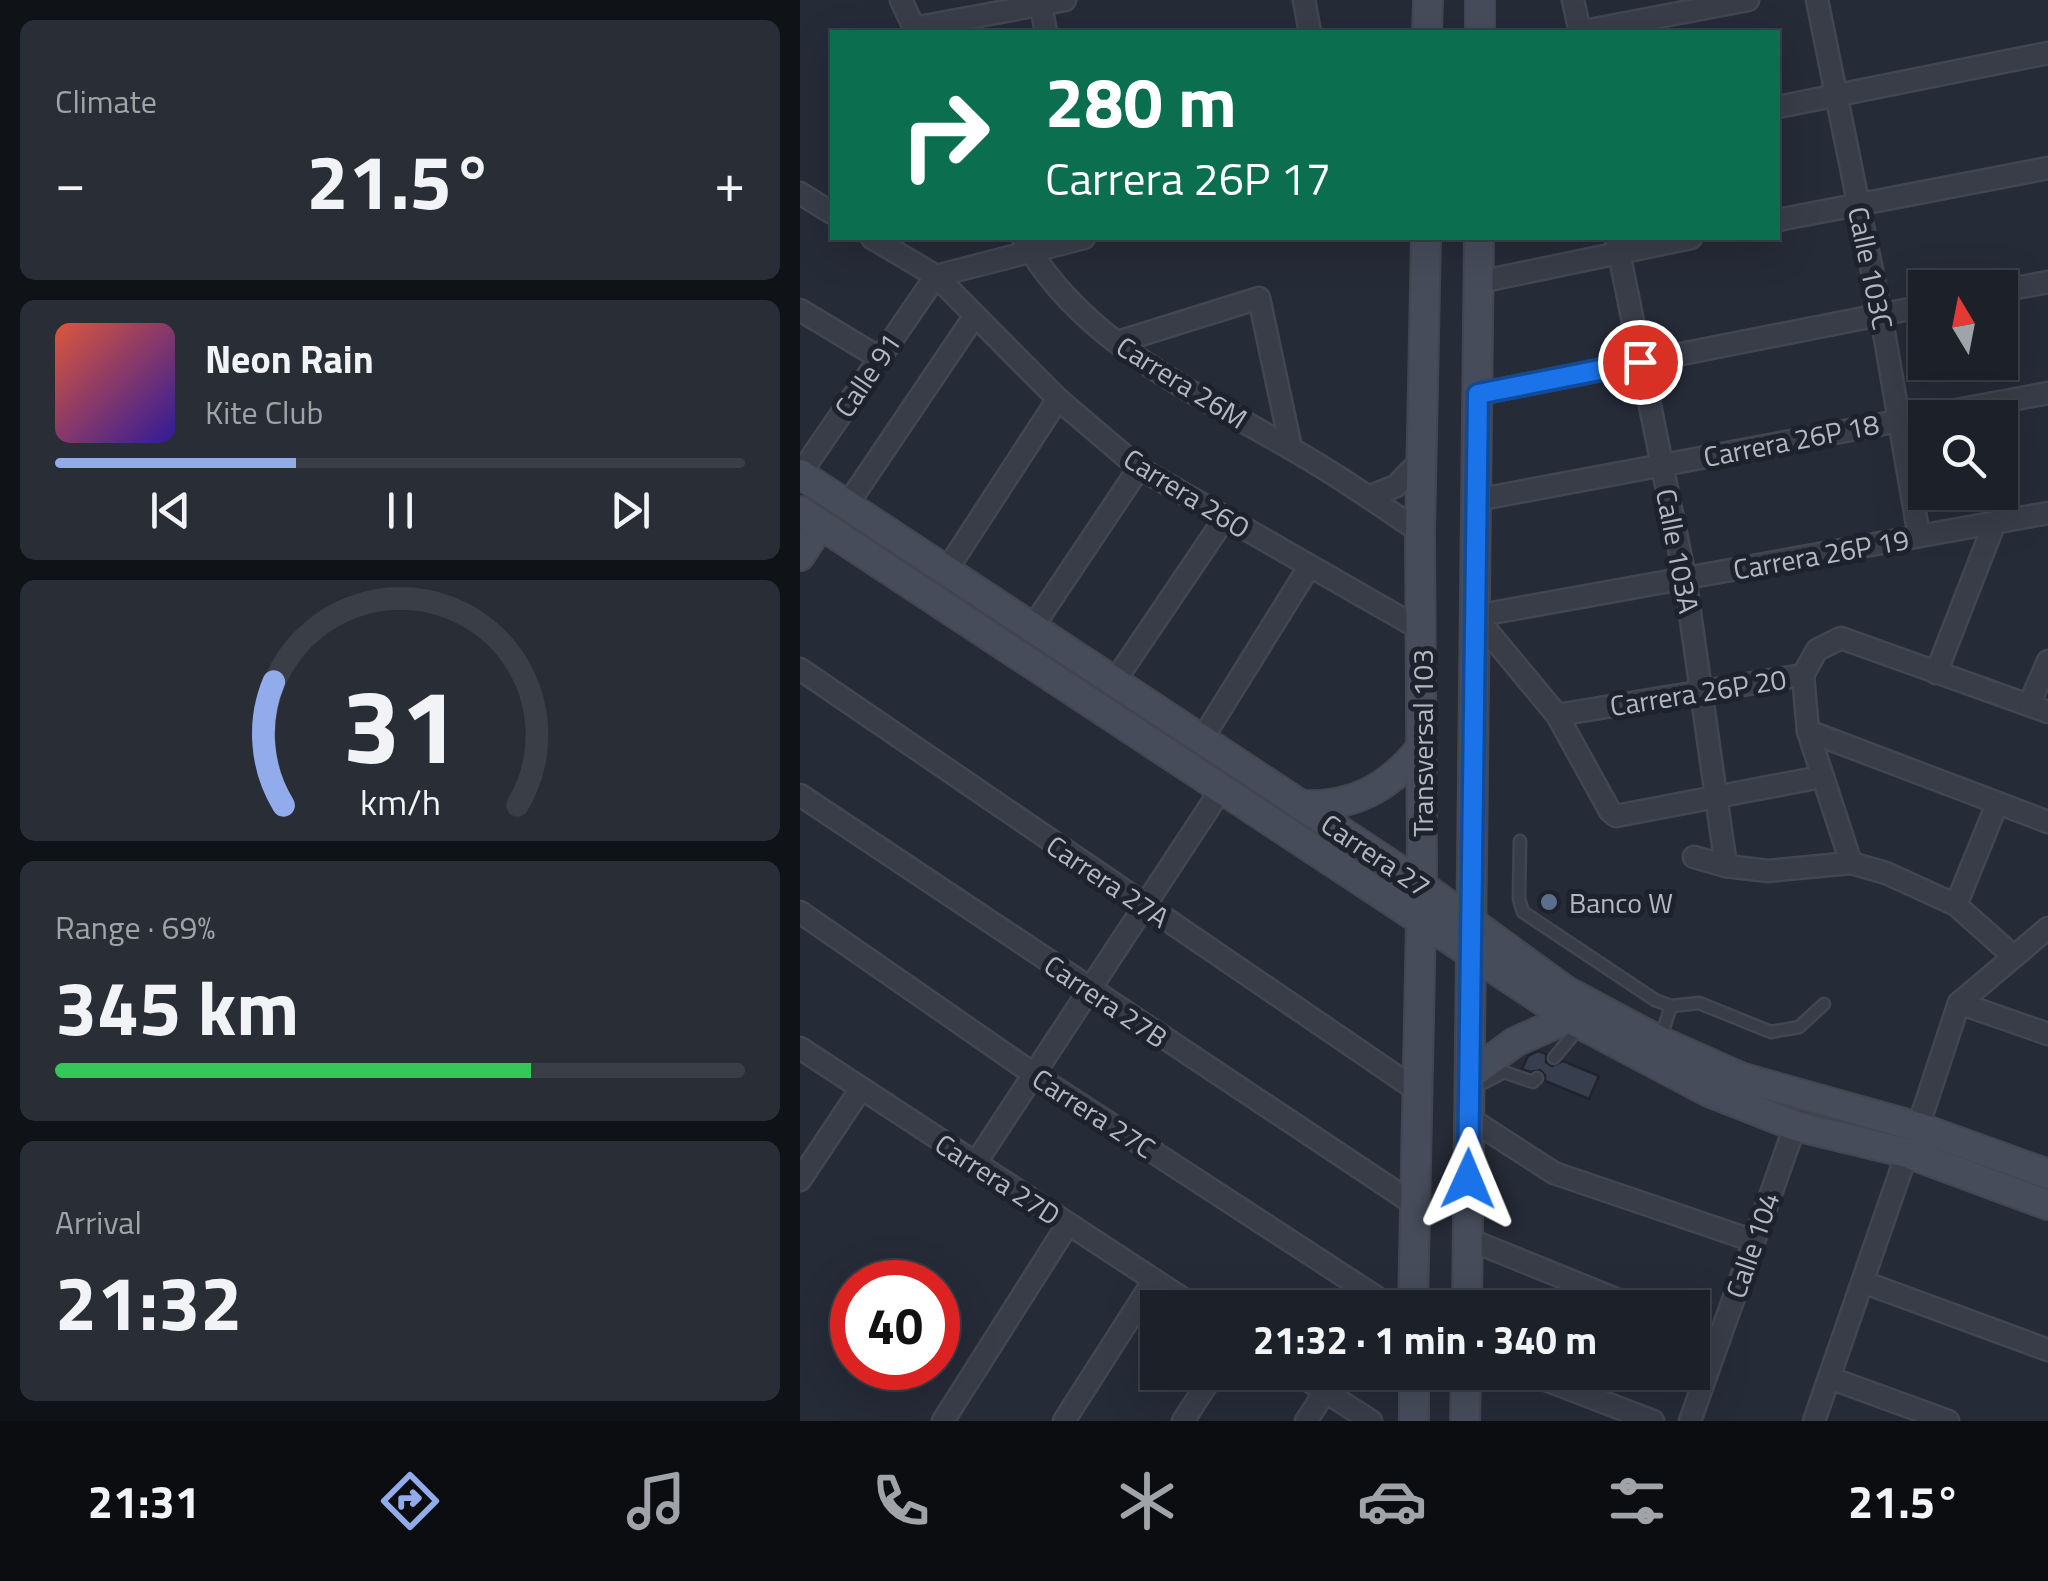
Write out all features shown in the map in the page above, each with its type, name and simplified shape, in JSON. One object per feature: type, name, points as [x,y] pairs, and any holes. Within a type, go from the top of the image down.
[{"type":"main road","points":[[1428,0],[1428,30]]},
{"type":"main road","points":[[1480,0],[1480,30]]},
{"type":"main road","name":"Transversal 103","points":[[1413,1290],[1426,240]]},
{"type":"main road","name":"Transversal 103","points":[[1467,1290],[1479,240]]},
{"type":"main road","name":"Carrera 27","points":[[800,474],[1421,884],[1566,991],[1660,1042],[1743,1078],[1912,1140],[2048,1205]]},
{"type":"main road","name":"Carrera 27","points":[[805,535],[1222,788],[1575,1022],[1709,1092],[1795,1126],[1912,1140],[2048,1174]]},
{"type":"main road","points":[[1300,804],[1320,806],[1350,801],[1378,790],[1402,772],[1421,748]]},
{"type":"main road","points":[[1419,1024],[1429,1004],[1445,1000],[1462,1006],[1470,1022]]},
{"type":"main road","points":[[1470,1094],[1515,1042],[1575,1022]]},
{"type":"main road","points":[[1414,1390],[1414,1421]]},
{"type":"main road","points":[[1465,1421],[1466,1390]]},
{"type":"street","points":[[901,0],[915,30],[1065,0]]},
{"type":"street","points":[[1304,0],[1310,30]]},
{"type":"street","points":[[1573,0],[1579,30]]},
{"type":"street","points":[[1590,30],[1748,0]]},
{"type":"street","name":"Calle 103C","points":[[1817,0],[1881,315],[1919,536]]},
{"type":"street","points":[[1041,2],[1046,30]]},
{"type":"street","points":[[1780,107],[2048,53]]},
{"type":"street","points":[[1780,220],[2048,168]]},
{"type":"street","points":[[800,193],[830,212]]},
{"type":"street","name":"Carrera 26O","points":[[875,240],[936,276],[1058,399],[1139,468],[1422,630]]},
{"type":"street","points":[[936,276],[1023,247],[1070,240]]},
{"type":"street","points":[[1478,282],[1618,245],[1671,240]]},
{"type":"street","name":"Calle 103A","points":[[1618,245],[1685,578],[1726,866]]},
{"type":"street","name":"Carrera 26M","points":[[1023,247],[1085,320],[1189,390],[1290,448],[1420,532]]},
{"type":"street","name":"Calle 91","points":[[800,474],[936,276]]},
{"type":"street","points":[[2018,288],[2048,282]]},
{"type":"street","points":[[1118,342],[1259,298],[1290,448]]},
{"type":"street","points":[[1478,394],[1908,309]]},
{"type":"street","points":[[800,310],[878,358]]},
{"type":"street","points":[[847,505],[974,317]]},
{"type":"street","name":"Carrera 26P 18","points":[[1476,500],[2048,394]]},
{"type":"street","points":[[946,571],[1058,399]]},
{"type":"street","points":[[1368,497],[1396,486],[1421,460]]},
{"type":"street","points":[[1032,628],[1139,468]]},
{"type":"street","name":"Carrera 26P 19","points":[[1475,616],[2048,513]]},
{"type":"street","points":[[1114,682],[1225,518]]},
{"type":"street","points":[[1936,673],[1995,522]]},
{"type":"street","points":[[1202,739],[1310,567]]},
{"type":"street","points":[[1475,616],[1557,715],[1616,816],[1821,777]]},
{"type":"street","name":"Carrera 26P 20","points":[[1557,715],[1803,675],[1817,650],[1841,638],[2038,709]]},
{"type":"street","points":[[2038,709],[2048,660]]},
{"type":"street","name":"Carrera 27A","points":[[800,669],[1418,1091]]},
{"type":"street","points":[[1803,675],[1808,731],[1851,864]]},
{"type":"street","points":[[1808,731],[2048,822]]},
{"type":"street","points":[[976,1164],[1222,788]]},
{"type":"street","name":"Carrera 27B","points":[[800,795],[1414,1204]]},
{"type":"street","points":[[1956,906],[1997,804]]},
{"type":"street","points":[[1694,857],[1768,871],[1851,864],[1886,873],[1956,906],[2012,955]]},
{"type":"street","name":"Carrera 27C","points":[[800,912],[1035,1075],[1365,1290]]},
{"type":"street","points":[[1814,1421],[1960,1003],[2048,928]]},
{"type":"street","points":[[1960,1003],[2048,1034]]},
{"type":"street","name":"Carrera 27D","points":[[800,1048],[1169,1290]]},
{"type":"street","points":[[800,1180],[860,1090]]},
{"type":"street","points":[[1470,1094],[1554,1173],[1754,1241]]},
{"type":"street","name":"Calle 104","points":[[1690,1421],[1795,1126]]},
{"type":"street","points":[[944,1421],[1068,1224]]},
{"type":"street","points":[[1468,1239],[1594,1290]]},
{"type":"street","points":[[1064,1421],[1154,1280]]},
{"type":"street","points":[[1863,1282],[2048,1350]]},
{"type":"street","points":[[1710,1337],[1719,1340]]},
{"type":"street","points":[[1830,1378],[1948,1421]]},
{"type":"street","points":[[1183,1421],[1203,1390]]},
{"type":"street","points":[[1322,1390],[1371,1421]]},
{"type":"street","points":[[1572,1390],[1652,1421]]},
{"type":"street","points":[[1306,1421],[1325,1392]]},
{"type":"lane","points":[[1520,842],[1519,899],[1523,912],[1655,1000],[1671,1006],[1700,1003],[1771,1032],[1799,1027],[1824,1004]]},
{"type":"lane","points":[[1660,1042],[1671,1006]]},
{"type":"lane","points":[[1554,1058],[1575,1022]]},
{"type":"lane","points":[[1470,1094],[1504,1072],[1533,1082],[1537,1078]]},
{"type":"building","points":[[1538,1051],[1546,1054],[1546,1062],[1552,1066],[1563,1061],[1599,1076],[1589,1099],[1545,1081],[1540,1070],[1522,1069],[1528,1056]]},
{"type":"place","name":"Banco W","points":[[1549,902]]},
{"type":"route","points":[[1468,1179],[1478,394],[1640,362]]}]
